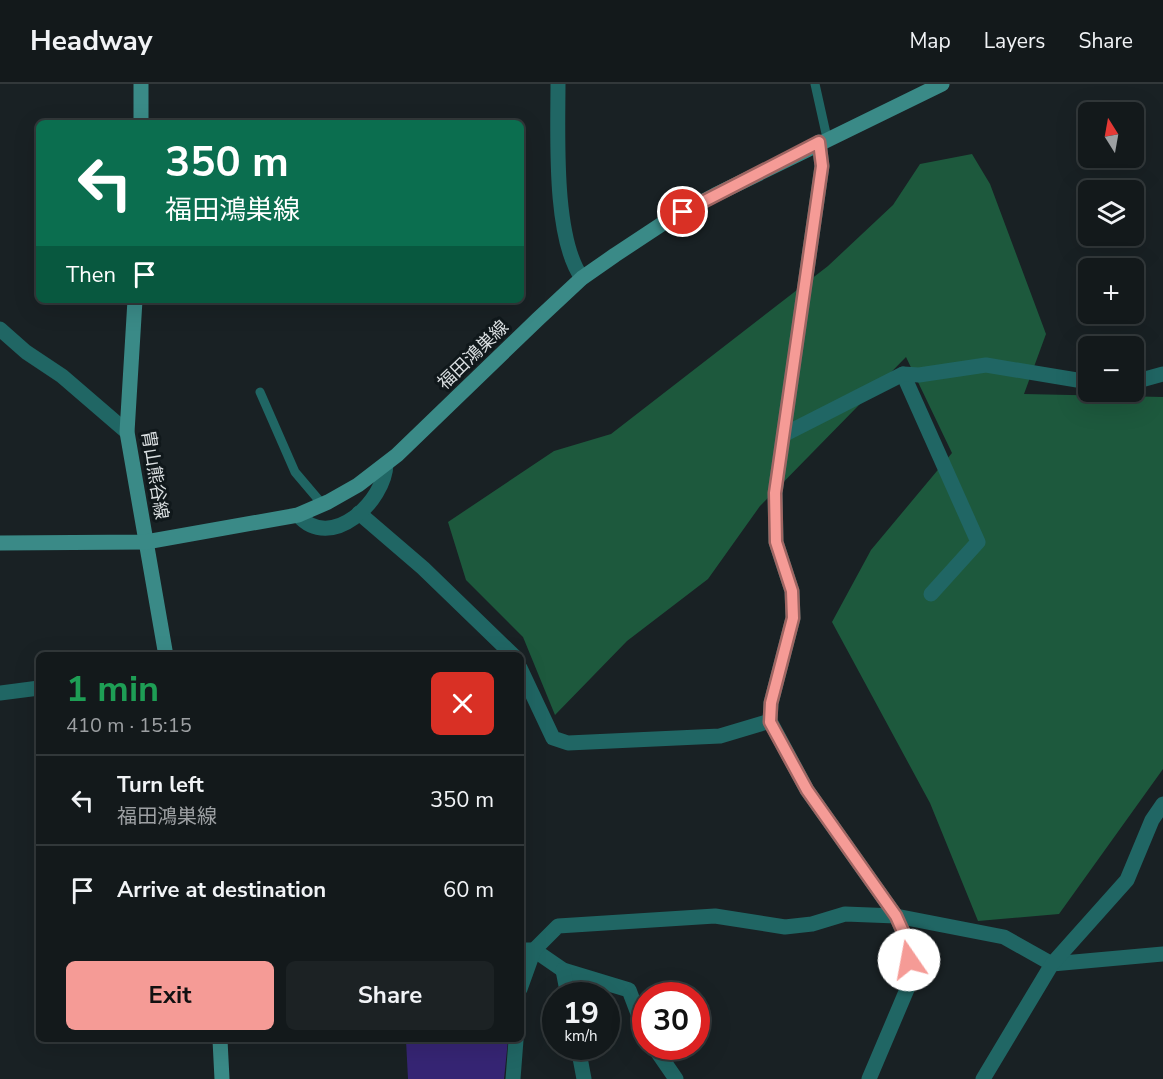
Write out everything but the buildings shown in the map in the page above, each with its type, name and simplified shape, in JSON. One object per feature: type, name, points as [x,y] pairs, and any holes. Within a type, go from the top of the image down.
[{"type":"main road","points":[[141,84],[141,120]]},
{"type":"main road","name":"福田鴻巣線","points":[[0,543],[146,542],[298,515],[323,505],[358,485],[386,464],[582,278],[668,220],[823,140],[942,84]]},
{"type":"main road","name":"胄山熊谷線","points":[[135,303],[127,432],[165,652]]},
{"type":"main road","points":[[220,1042],[222,1079]]},
{"type":"street","points":[[558,84],[558,182],[571,258],[582,278]]},
{"type":"street","points":[[823,140],[822,166],[775,493],[776,542],[792,591],[793,618],[771,703],[770,722],[807,790],[896,916],[909,945],[908,987],[869,1079]]},
{"type":"street","points":[[0,329],[26,352],[62,376],[127,432]]},
{"type":"street","points":[[785,434],[903,374],[919,375],[986,365],[1078,380]]},
{"type":"street","points":[[903,374],[978,542],[931,594]]},
{"type":"street","points":[[1144,379],[1163,374]]},
{"type":"street","points":[[298,515],[307,526],[321,530],[343,526],[359,513],[384,484],[386,464]]},
{"type":"street","points":[[359,513],[423,568],[510,652]]},
{"type":"street","points":[[524,676],[553,738],[568,743],[720,736],[770,722]]},
{"type":"street","points":[[0,693],[36,688]]},
{"type":"street","points":[[983,1079],[1052,964],[1127,880],[1152,820],[1163,804]]},
{"type":"street","points":[[524,967],[527,950],[558,926],[716,916],[784,927],[812,924],[845,914],[896,916],[1004,937],[1052,964],[1163,954]]},
{"type":"street","points":[[527,950],[563,970],[629,990],[632,998]]},
{"type":"street","points":[[563,970],[565,982]]},
{"type":"street","points":[[513,1079],[516,1042]]},
{"type":"street","points":[[580,1060],[584,1079]]},
{"type":"street","points":[[663,1060],[676,1079]]},
{"type":"lane","points":[[815,84],[823,140]]},
{"type":"lane","points":[[260,392],[295,472],[323,505]]},
{"type":"green space","points":[[972,154],[990,184],[1046,334],[1024,394],[1078,395],[1078,402],[1144,402],[1144,397],[1163,397],[1163,769],[1059,914],[978,921],[930,803],[832,622],[871,550],[952,453],[906,357],[760,506],[708,579],[627,641],[555,715],[523,637],[466,580],[448,522],[554,451],[611,434],[828,266],[893,205],[920,164]]},
{"type":"shaded area","points":[[406,1042],[508,1042],[504,1079],[408,1079]]},
{"type":"route","points":[[683,212],[819,142],[822,166],[775,493],[776,542],[792,591],[793,618],[771,703],[770,722],[807,790],[896,916],[909,945],[909,960]]}]
